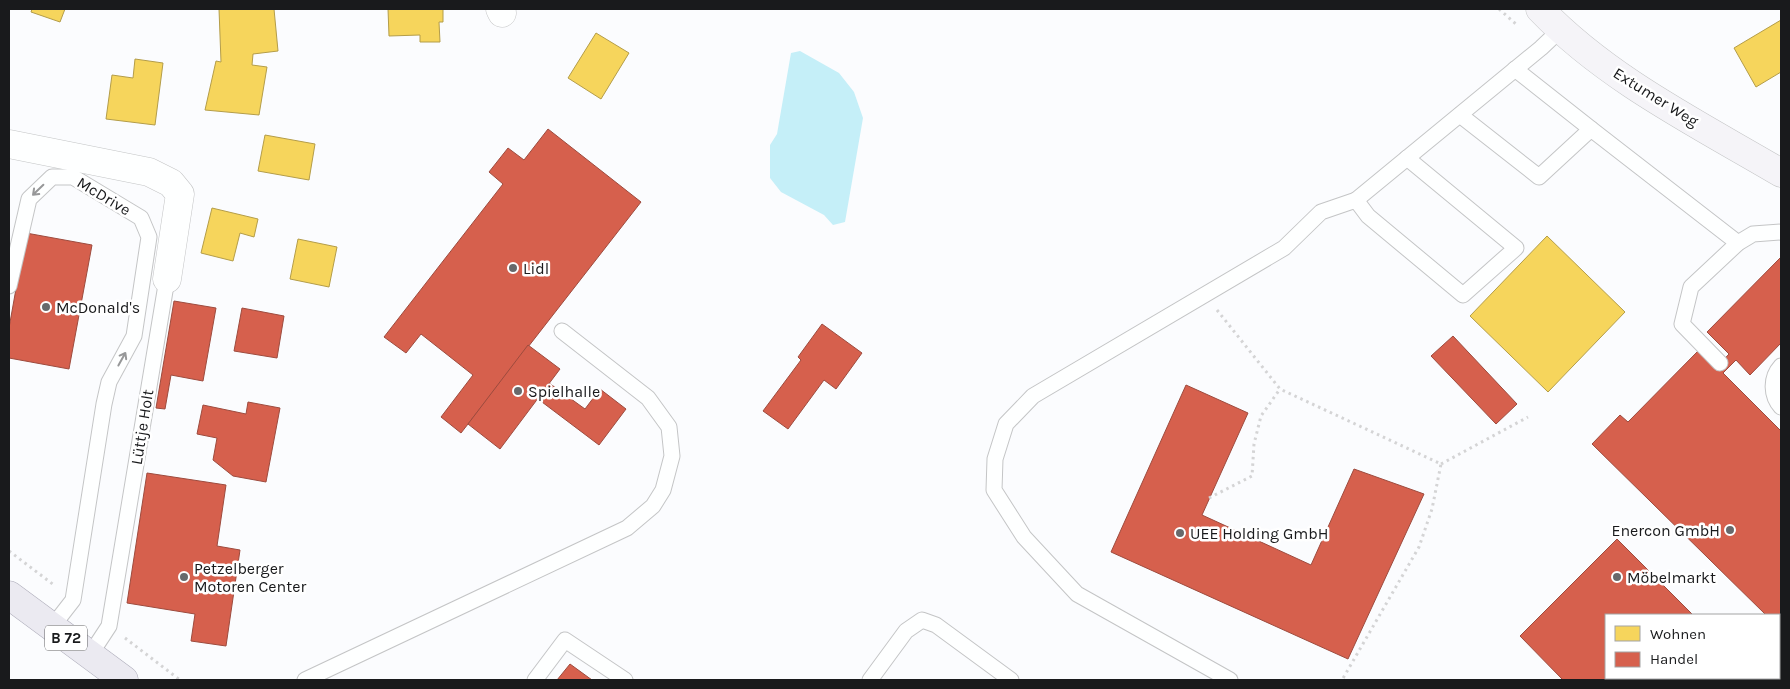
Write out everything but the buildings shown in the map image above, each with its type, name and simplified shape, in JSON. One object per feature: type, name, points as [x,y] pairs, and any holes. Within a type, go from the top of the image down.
[{"type":"main road","name":"B 72","points":[[9,595],[124,680]]},
{"type":"street","name":"Extumer Weg","points":[[1540,9],[1560,30],[1612,70],[1781,173]]},
{"type":"street","name":"Lüttje Holt","points":[[9,144],[150,172],[171,183],[180,194],[167,279]]},
{"type":"lane","points":[[1230,680],[1077,594],[1024,537],[994,490],[995,458],[1006,424],[1033,396],[1284,248],[1321,212],[1356,200],[1560,30]]},
{"type":"lane","points":[[1515,69],[1738,243]]},
{"type":"lane","points":[[1460,114],[1539,177],[1591,130]]},
{"type":"lane","points":[[1356,200],[1368,216],[1463,295],[1516,248],[1407,158]]},
{"type":"lane","name":"McDrive","points":[[9,286],[29,199],[52,177],[73,177],[141,218],[149,237],[134,336],[109,382],[73,600],[52,627]]},
{"type":"lane","points":[[1720,362],[1682,324],[1691,287],[1738,243],[1754,234],[1781,232]]},
{"type":"lane","name":"Lüttje Holt","points":[[90,654],[109,626],[167,279]]},
{"type":"lane","points":[[305,680],[627,528],[653,506],[663,490],[672,456],[669,427],[648,398],[562,331]]},
{"type":"lane","points":[[1781,366],[1772,386],[1774,400],[1781,407]]},
{"type":"lane","points":[[870,680],[906,631],[922,620],[936,625],[1011,680]]},
{"type":"lane","points":[[534,680],[565,640],[625,680]]},
{"type":"path","points":[[1205,294],[1280,389],[1441,464]]},
{"type":"path","points":[[1209,498],[1252,476],[1254,444],[1262,416],[1280,389]]},
{"type":"path","points":[[1441,464],[1528,417]]},
{"type":"path","points":[[1342,680],[1419,548],[1432,509],[1441,464]]},
{"type":"water","points":[[800,51],[839,73],[854,92],[863,118],[845,222],[833,225],[824,215],[781,192],[770,178],[770,145],[777,134],[791,53]]},
{"type":"place","name":"Lidl","points":[[513,268]]},
{"type":"place","name":"McDonald's","points":[[46,307]]},
{"type":"place","name":"Spielhalle","points":[[518,391]]},
{"type":"place","name":"Enercon GmbH","points":[[1730,530]]},
{"type":"place","name":"UEE Holding GmbH","points":[[1180,533]]},
{"type":"place","name":"Petzelberger Motoren Center","points":[[184,577]]},
{"type":"place","name":"Möbelmarkt","points":[[1617,577]]}]
